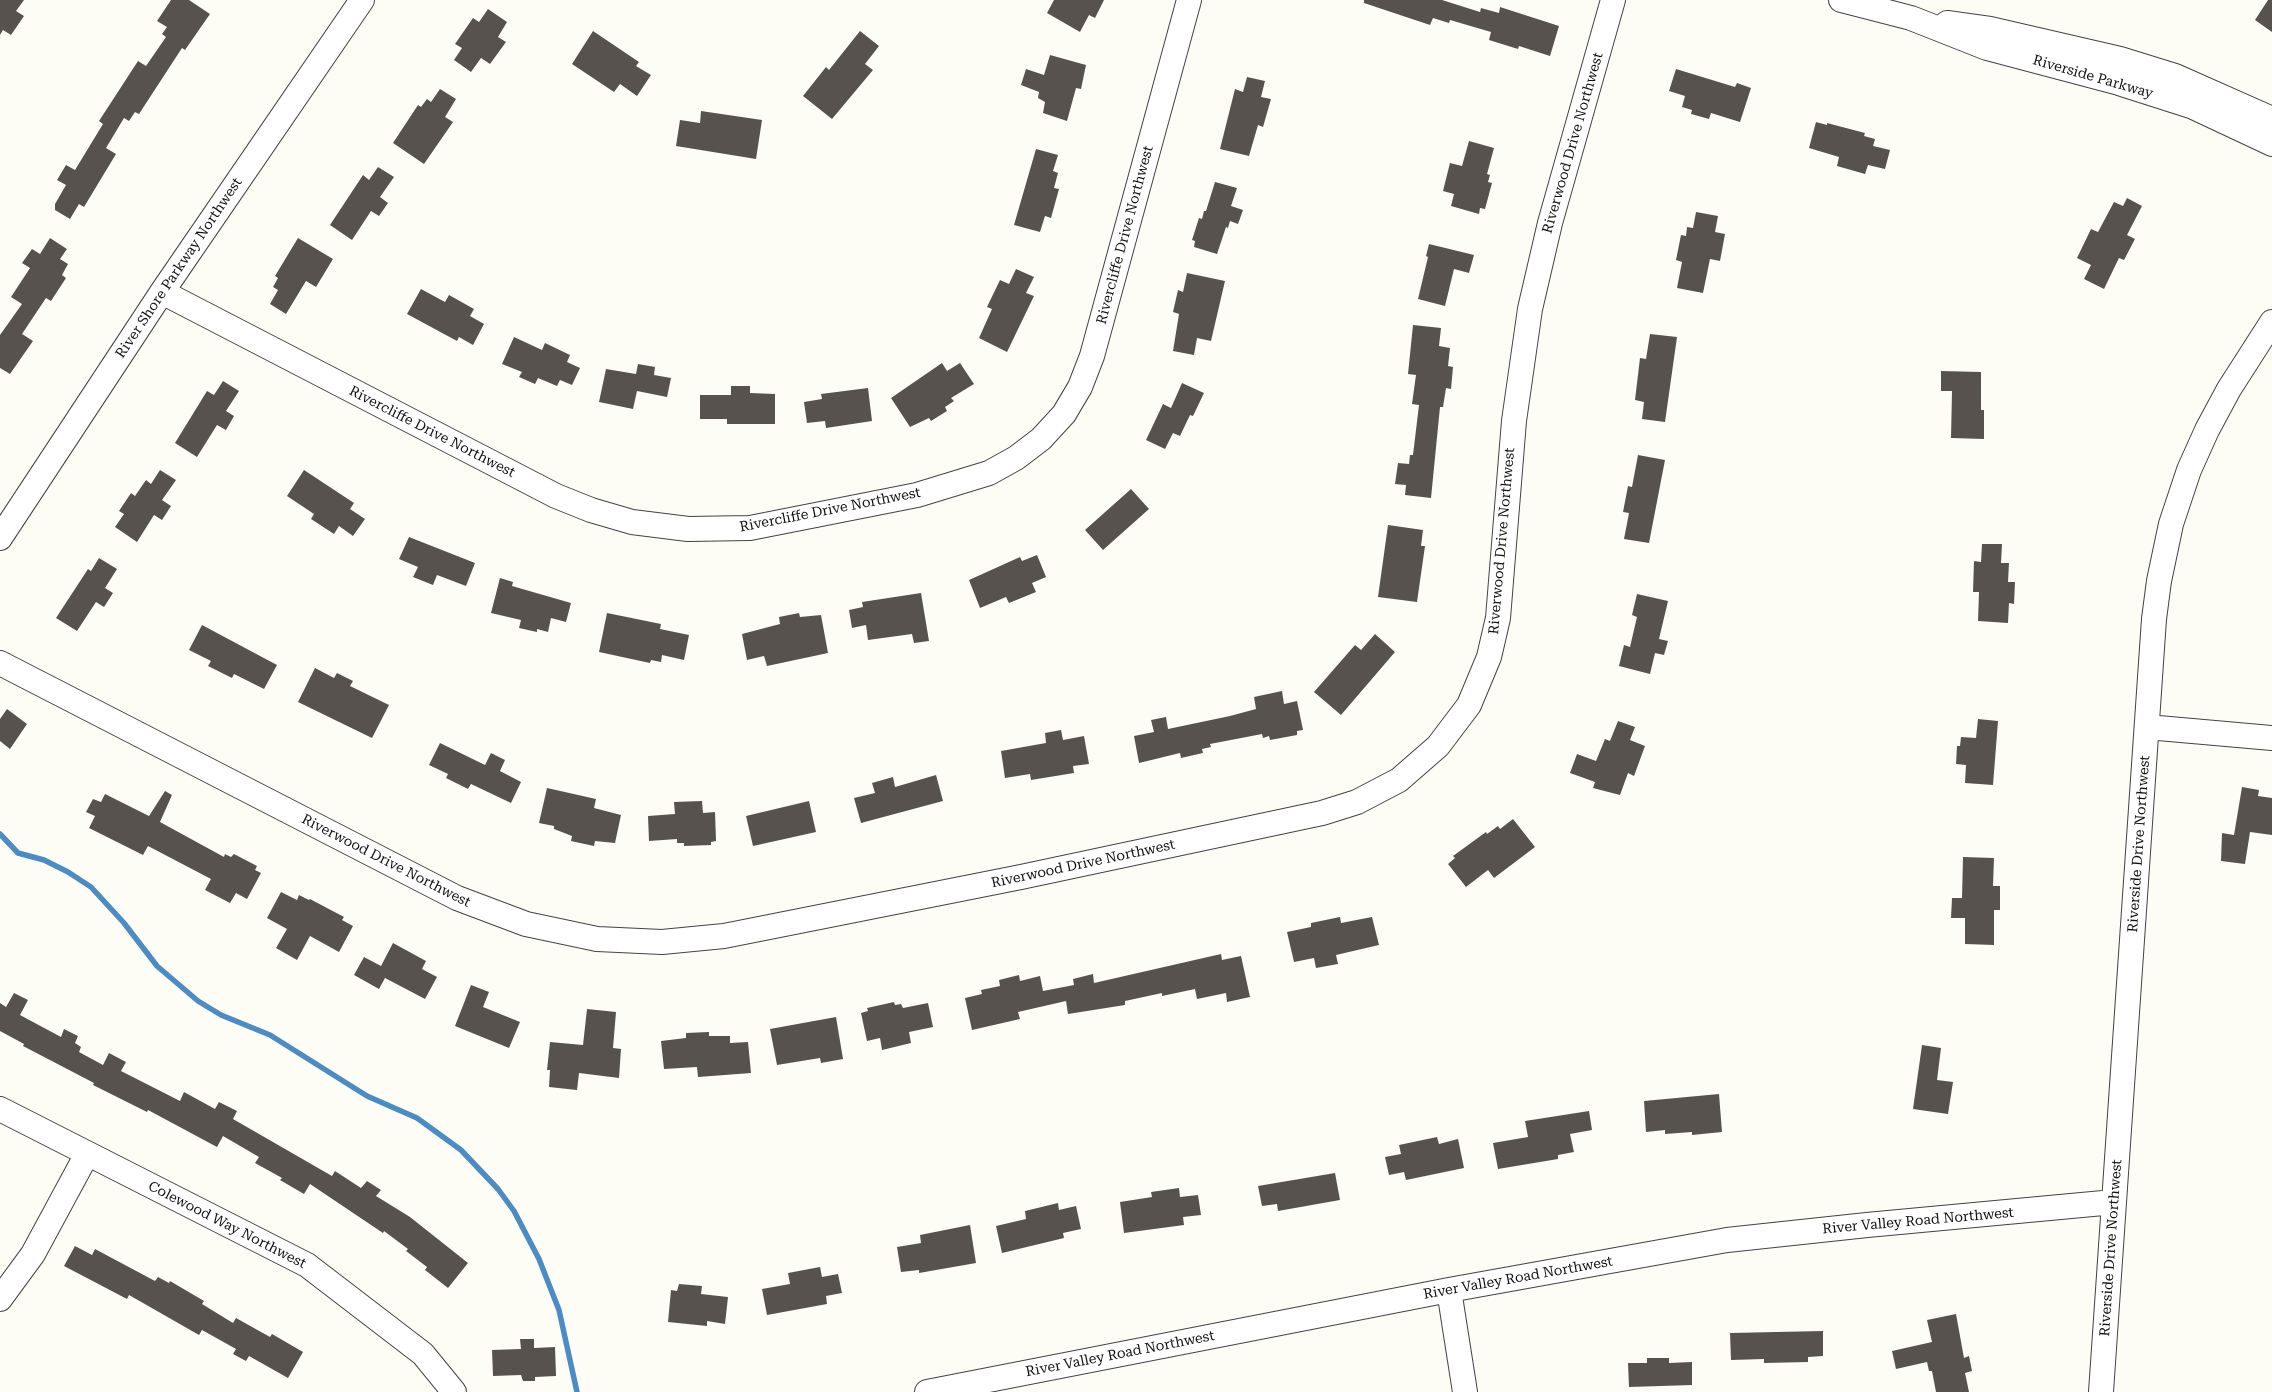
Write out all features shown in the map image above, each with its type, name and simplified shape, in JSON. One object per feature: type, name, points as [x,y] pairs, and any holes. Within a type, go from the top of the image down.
[{"type":"street","name":"River Shore Parkway Northwest","points":[[0,538],[162,292],[362,0]]},
{"type":"street","name":"Rivercliffe Drive Northwest","points":[[162,292],[556,496],[591,510],[632,522],[688,529],[750,528],[918,495],[989,473],[1016,458],[1047,433],[1064,414],[1080,387],[1092,356],[1189,0]]},
{"type":"street","name":"Riverwood Drive Northwest","points":[[0,663],[457,898],[526,924],[597,938],[662,942],[724,936],[1022,877],[1322,813],[1356,802],[1399,780],[1438,746],[1469,705],[1489,657],[1498,618],[1514,421],[1530,309],[1550,223],[1613,0]]},
{"type":"street","name":"Riverside Parkway","points":[[1841,0],[1911,18],[1990,29],[2120,59],[2175,76],[2272,119]]},
{"type":"street","name":"Riverside Parkway","points":[[1911,18],[1987,48],[2120,83],[2191,106],[2272,144]]},
{"type":"street","name":"Riverside Drive Northwest","points":[[2101,1392],[2158,581],[2171,524],[2189,470],[2207,430],[2229,389],[2272,322]]},
{"type":"street","points":[[2147,727],[2272,738]]},
{"type":"street","name":"Colewood Way Northwest","points":[[0,1109],[307,1264],[423,1354],[454,1392]]},
{"type":"street","points":[[0,1299],[33,1254],[87,1154]]},
{"type":"street","name":"River Valley Road Northwest","points":[[927,1392],[1449,1290],[1727,1240],[1867,1224],[2114,1202]]},
{"type":"street","points":[[1449,1290],[1465,1392]]},
{"type":"building","points":[[0,0],[24,0],[16,11],[24,16],[11,35],[3,30],[0,35]]},
{"type":"building","points":[[171,0],[189,0],[210,14],[185,50],[182,48],[139,114],[135,112],[129,121],[124,118],[106,148],[116,154],[84,207],[79,204],[70,219],[55,210],[55,204],[66,185],[57,180],[66,165],[75,170],[103,124],[99,121],[138,61],[146,66],[166,37],[162,34],[167,27],[157,21]]},
{"type":"building","points":[[1054,0],[1104,0],[1095,18],[1089,15],[1080,32],[1047,13]]},
{"type":"building","points":[[1364,0],[1442,0],[1480,12],[1481,8],[1499,13],[1500,7],[1559,26],[1550,56],[1519,46],[1518,49],[1489,40],[1491,32],[1450,20],[1449,23],[1433,18],[1430,25],[1364,3]]},
{"type":"building","points":[[2268,0],[2272,0],[2272,32],[2255,20]]},
{"type":"building","points":[[488,9],[507,22],[498,37],[506,42],[490,64],[481,58],[471,72],[454,60],[462,48],[455,44],[473,18],[479,22]]},
{"type":"building","points":[[593,31],[639,62],[636,66],[651,75],[637,96],[620,84],[614,92],[572,64]]},
{"type":"building","points":[[860,31],[879,46],[865,64],[873,70],[832,119],[803,96],[826,67],[829,70]]},
{"type":"building","points":[[1050,55],[1086,65],[1081,89],[1076,88],[1067,121],[1043,113],[1045,102],[1038,98],[1039,92],[1021,85],[1026,69],[1044,75]]},
{"type":"building","points":[[1676,69],[1735,87],[1737,83],[1751,88],[1740,122],[1711,113],[1709,119],[1691,114],[1692,110],[1682,107],[1685,96],[1669,91]]},
{"type":"building","points":[[1247,77],[1265,81],[1261,97],[1271,99],[1263,127],[1258,125],[1249,156],[1220,149],[1235,89],[1243,92]]},
{"type":"building","points":[[440,89],[456,99],[445,117],[453,122],[424,164],[393,143],[418,105],[421,107],[427,99],[431,102]]},
{"type":"building","points":[[701,111],[762,120],[756,159],[676,146],[680,120],[700,123]]},
{"type":"building","points":[[1816,122],[1865,133],[1864,136],[1875,139],[1873,146],[1890,150],[1885,169],[1868,165],[1865,174],[1837,166],[1839,157],[1809,148]]},
{"type":"building","points":[[1469,141],[1494,148],[1487,174],[1490,175],[1488,182],[1492,183],[1485,209],[1480,208],[1479,214],[1451,206],[1454,194],[1443,191],[1450,163],[1462,166]]},
{"type":"building","points":[[1036,149],[1058,155],[1053,171],[1058,173],[1054,188],[1059,189],[1051,218],[1045,216],[1040,232],[1014,225]]},
{"type":"building","points":[[378,167],[394,177],[380,197],[388,203],[379,216],[371,211],[352,240],[330,225],[363,175],[369,180]]},
{"type":"building","points":[[1215,182],[1237,188],[1231,206],[1243,210],[1238,224],[1230,221],[1228,228],[1226,227],[1217,254],[1194,247],[1195,241],[1192,240],[1199,218],[1202,219],[1204,211],[1206,211]]},
{"type":"building","points":[[2127,198],[2142,206],[2127,235],[2135,239],[2124,260],[2119,258],[2104,289],[2084,279],[2091,265],[2077,258],[2091,229],[2098,232],[2114,202],[2123,206]]},
{"type":"building","points":[[1696,212],[1718,216],[1715,232],[1725,234],[1720,261],[1710,259],[1703,293],[1677,288],[1682,262],[1676,260],[1681,235],[1686,236],[1687,227],[1693,228]]},
{"type":"building","points":[[50,238],[67,249],[60,259],[68,264],[62,275],[66,278],[51,301],[46,298],[22,334],[33,341],[10,374],[0,368],[0,335],[22,304],[11,297],[30,268],[22,263],[32,249],[40,254]]},
{"type":"building","points":[[298,238],[333,259],[316,287],[306,281],[286,314],[270,304],[278,290],[273,287],[278,278],[275,276]]},
{"type":"building","points":[[1429,244],[1474,255],[1469,273],[1454,269],[1445,306],[1418,299],[1428,257],[1426,256]]},
{"type":"building","points":[[1016,269],[1034,277],[1026,293],[1034,296],[1007,352],[979,338],[992,309],[987,307],[1000,280],[1009,284]]},
{"type":"building","points":[[1187,273],[1225,281],[1211,341],[1197,338],[1194,355],[1173,351],[1179,314],[1173,312],[1178,290],[1183,292]]},
{"type":"building","points":[[421,289],[445,302],[449,295],[474,309],[470,316],[484,324],[473,345],[459,337],[457,341],[407,314]]},
{"type":"building","points":[[1413,325],[1441,328],[1439,346],[1450,348],[1448,366],[1453,367],[1451,389],[1446,388],[1443,407],[1440,407],[1431,498],[1405,495],[1406,485],[1395,484],[1398,463],[1409,464],[1410,455],[1413,455],[1419,405],[1412,404],[1416,375],[1408,374]]},
{"type":"building","points":[[1650,334],[1677,337],[1665,422],[1642,419],[1644,402],[1635,400],[1640,358],[1646,359]]},
{"type":"building","points":[[514,337],[542,350],[545,343],[570,355],[567,362],[580,368],[572,385],[560,380],[557,386],[538,378],[535,384],[519,377],[522,372],[502,364]]},
{"type":"building","points":[[942,363],[947,371],[960,363],[974,384],[951,398],[954,401],[945,407],[947,411],[931,421],[929,418],[910,427],[891,398]]},
{"type":"building","points":[[638,364],[655,367],[654,375],[671,378],[667,397],[637,391],[633,409],[599,402],[606,369],[636,374]]},
{"type":"building","points":[[1941,371],[1981,372],[1981,410],[1984,410],[1984,439],[1951,438],[1952,391],[1941,391]]},
{"type":"building","points":[[223,381],[239,391],[226,411],[234,416],[226,430],[217,425],[197,457],[175,443],[207,391],[214,395]]},
{"type":"building","points":[[1182,383],[1204,393],[1193,416],[1190,415],[1180,436],[1173,433],[1165,449],[1146,440],[1163,404],[1171,408]]},
{"type":"building","points":[[731,386],[750,386],[750,393],[775,394],[775,424],[727,424],[727,419],[700,419],[700,395],[731,395]]},
{"type":"building","points":[[868,388],[872,421],[826,428],[825,421],[807,423],[804,402],[822,399],[821,394]]},
{"type":"building","points":[[1638,455],[1665,460],[1649,543],[1624,539],[1629,513],[1623,512],[1628,486],[1632,487]]},
{"type":"building","points":[[160,470],[176,480],[162,500],[171,506],[162,520],[154,515],[137,542],[115,527],[124,514],[119,511],[131,493],[135,496],[146,480],[151,484]]},
{"type":"building","points":[[304,470],[354,503],[350,509],[365,519],[353,536],[339,526],[334,534],[311,519],[314,514],[287,496]]},
{"type":"building","points":[[1131,489],[1149,509],[1103,550],[1085,530]]},
{"type":"building","points":[[1388,525],[1423,530],[1421,546],[1425,546],[1417,602],[1378,597]]},
{"type":"building","points":[[409,537],[475,563],[466,586],[437,575],[433,585],[413,577],[418,567],[399,559]]},
{"type":"building","points":[[1982,544],[2002,544],[2001,563],[2009,563],[2008,582],[2015,582],[2014,604],[2009,603],[2008,623],[1978,621],[1979,592],[1973,592],[1974,561],[1981,562]]},
{"type":"building","points":[[1037,555],[1046,577],[1032,583],[1036,592],[1009,603],[1006,597],[980,608],[969,580],[1020,557],[1022,561]]},
{"type":"building","points":[[99,558],[117,569],[105,588],[113,593],[104,607],[96,602],[77,631],[56,618],[88,569],[91,571]]},
{"type":"building","points":[[500,578],[513,582],[512,586],[571,603],[566,622],[551,618],[548,632],[537,629],[537,632],[519,628],[521,620],[491,613]]},
{"type":"building","points":[[921,593],[929,641],[914,643],[912,634],[868,640],[866,625],[852,628],[849,610],[863,607],[862,602]]},
{"type":"building","points":[[1637,594],[1668,601],[1659,639],[1668,641],[1664,655],[1655,653],[1650,674],[1619,666],[1624,645],[1630,647],[1637,617],[1632,615]]},
{"type":"building","points":[[607,613],[661,624],[660,629],[689,635],[684,660],[662,655],[661,662],[651,660],[650,663],[599,652]]},
{"type":"building","points":[[799,613],[800,617],[821,615],[828,653],[767,666],[764,656],[747,660],[742,634],[780,624],[779,617]]},
{"type":"building","points":[[202,625],[277,665],[264,689],[234,674],[232,678],[208,666],[211,661],[189,650]]},
{"type":"building","points":[[1375,634],[1395,652],[1341,715],[1314,692],[1355,645],[1361,650]]},
{"type":"building","points":[[315,668],[334,678],[337,673],[353,681],[350,686],[389,705],[372,738],[298,702]]},
{"type":"building","points":[[1282,691],[1284,704],[1297,701],[1303,730],[1297,731],[1297,735],[1270,740],[1269,736],[1263,738],[1262,734],[1210,744],[1211,747],[1202,749],[1203,753],[1181,758],[1180,753],[1139,763],[1134,736],[1154,732],[1151,720],[1166,717],[1168,729],[1230,716],[1256,709],[1254,697]]},
{"type":"building","points":[[7,709],[27,724],[10,749],[0,741],[0,719]]},
{"type":"building","points":[[1978,719],[1998,721],[1993,785],[1965,783],[1966,765],[1956,764],[1957,746],[1960,746],[1961,737],[1976,738]]},
{"type":"building","points":[[1618,721],[1635,727],[1630,740],[1645,746],[1634,776],[1628,773],[1620,795],[1593,788],[1595,782],[1570,773],[1577,754],[1596,761],[1605,739],[1610,741]]},
{"type":"building","points":[[1061,730],[1063,740],[1084,736],[1089,764],[1073,766],[1074,773],[1031,780],[1030,774],[1005,778],[1001,751],[1046,743],[1045,733]]},
{"type":"building","points":[[440,743],[485,765],[491,753],[505,760],[500,771],[521,782],[511,803],[471,784],[468,789],[446,778],[448,774],[429,765]]},
{"type":"building","points":[[936,775],[943,801],[861,823],[854,798],[875,793],[872,783],[893,777],[895,787]]},
{"type":"building","points":[[2242,787],[2259,790],[2258,796],[2272,798],[2272,835],[2250,832],[2245,864],[2221,861],[2222,833],[2234,835]]},
{"type":"building","points":[[547,788],[596,799],[594,808],[621,815],[615,843],[595,841],[594,846],[571,841],[572,836],[554,829],[554,826],[539,823]]},
{"type":"building","points":[[165,791],[172,795],[160,822],[224,857],[225,854],[231,857],[234,854],[257,866],[255,870],[261,873],[247,899],[236,893],[230,903],[205,890],[211,879],[148,846],[143,855],[89,828],[95,816],[86,812],[93,799],[101,802],[105,794],[149,816]]},
{"type":"building","points":[[702,801],[703,813],[715,812],[716,841],[711,842],[711,845],[684,846],[684,843],[677,843],[677,839],[649,841],[648,816],[675,814],[674,802]]},
{"type":"building","points":[[809,801],[816,832],[753,846],[746,816]]},
{"type":"building","points":[[1513,819],[1535,847],[1494,878],[1488,870],[1466,887],[1448,864],[1455,858],[1453,856],[1486,832],[1487,834],[1498,826],[1500,829]]},
{"type":"building","points":[[1963,857],[1994,858],[1993,886],[2000,886],[2000,910],[1994,910],[1994,945],[1965,944],[1965,918],[1951,918],[1952,898],[1962,898]]},
{"type":"building","points":[[281,892],[297,900],[299,895],[310,899],[344,917],[342,920],[353,926],[339,952],[310,936],[297,960],[276,948],[287,929],[267,918]]},
{"type":"building","points":[[1340,917],[1341,923],[1372,917],[1379,945],[1336,955],[1338,964],[1316,968],[1314,958],[1294,962],[1287,932],[1311,927],[1311,923]]},
{"type":"building","points":[[393,943],[426,961],[422,969],[437,977],[425,999],[385,978],[379,989],[354,975],[364,957],[381,966]]},
{"type":"building","points":[[1221,954],[1222,960],[1241,956],[1250,997],[1227,1002],[1226,993],[1197,999],[1195,989],[1162,996],[1162,993],[1125,1001],[1125,1005],[1068,1014],[1066,1001],[1018,1012],[1020,1019],[972,1030],[965,998],[982,994],[981,990],[1000,986],[999,980],[1019,975],[1020,981],[1040,976],[1043,991],[1074,985],[1073,979],[1093,974],[1094,983]]},
{"type":"building","points":[[471,985],[489,992],[483,1007],[520,1022],[509,1048],[455,1026]]},
{"type":"building","points":[[14,993],[28,1000],[20,1015],[61,1037],[64,1029],[78,1036],[75,1043],[81,1047],[79,1052],[103,1065],[109,1053],[126,1062],[121,1071],[180,1101],[184,1092],[215,1109],[219,1102],[237,1111],[233,1119],[332,1176],[335,1171],[361,1188],[367,1181],[381,1190],[376,1196],[410,1217],[468,1263],[448,1288],[425,1270],[427,1267],[406,1251],[408,1249],[384,1231],[383,1233],[310,1184],[304,1194],[280,1180],[282,1178],[255,1163],[259,1157],[223,1136],[217,1147],[148,1110],[147,1112],[93,1085],[94,1083],[23,1046],[24,1044],[0,1031],[0,1003],[6,1007]]},
{"type":"building","points":[[894,1002],[895,1005],[901,1004],[903,1008],[928,1003],[933,1027],[909,1032],[911,1043],[882,1050],[880,1038],[867,1041],[861,1013],[868,1011],[867,1008]]},
{"type":"building","points":[[587,1009],[616,1012],[613,1048],[621,1049],[619,1078],[579,1073],[577,1090],[549,1087],[550,1070],[547,1070],[550,1042],[583,1045]]},
{"type":"building","points":[[836,1017],[843,1059],[821,1063],[820,1058],[777,1065],[770,1029]]},
{"type":"building","points":[[709,1032],[709,1036],[730,1036],[730,1043],[748,1042],[751,1073],[698,1077],[697,1067],[664,1069],[661,1041],[686,1038],[686,1033]]},
{"type":"building","points":[[1922,1045],[1941,1048],[1937,1080],[1953,1082],[1948,1114],[1913,1109]]},
{"type":"building","points":[[1719,1094],[1722,1132],[1692,1135],[1692,1132],[1665,1134],[1665,1130],[1646,1132],[1644,1101]]},
{"type":"building","points":[[1589,1111],[1592,1130],[1570,1134],[1574,1152],[1558,1155],[1558,1159],[1498,1169],[1493,1143],[1528,1137],[1525,1121]]},
{"type":"building","points":[[1437,1137],[1439,1144],[1458,1139],[1464,1168],[1406,1180],[1404,1172],[1389,1175],[1385,1157],[1401,1154],[1399,1145]]},
{"type":"building","points":[[1335,1173],[1340,1200],[1278,1211],[1277,1204],[1262,1206],[1258,1186]]},
{"type":"building","points":[[1179,1188],[1180,1197],[1198,1195],[1201,1215],[1183,1217],[1184,1225],[1124,1233],[1120,1202],[1152,1197],[1151,1192]]},
{"type":"building","points":[[1058,1203],[1059,1210],[1076,1206],[1081,1229],[1063,1233],[1064,1238],[1002,1253],[996,1226],[1026,1219],[1025,1211]]},
{"type":"building","points":[[970,1225],[976,1263],[919,1273],[919,1270],[901,1272],[897,1247],[921,1243],[920,1235]]},
{"type":"building","points":[[75,1246],[92,1255],[95,1249],[155,1281],[158,1277],[169,1283],[170,1281],[204,1301],[202,1304],[233,1323],[236,1318],[270,1337],[272,1334],[303,1352],[288,1378],[249,1356],[246,1361],[233,1354],[236,1349],[202,1330],[199,1335],[129,1295],[127,1299],[64,1266]]},
{"type":"building","points":[[820,1267],[822,1277],[838,1274],[842,1293],[826,1296],[827,1304],[767,1315],[762,1289],[790,1284],[788,1273]]},
{"type":"building","points":[[679,1284],[702,1286],[701,1294],[728,1297],[725,1324],[707,1321],[707,1326],[668,1322],[671,1290],[677,1291]]},
{"type":"building","points":[[1956,1314],[1964,1358],[1969,1356],[1972,1371],[1965,1373],[1969,1392],[1936,1392],[1932,1371],[1929,1371],[1927,1362],[1896,1369],[1892,1351],[1932,1342],[1927,1320]]},
{"type":"building","points":[[1823,1331],[1823,1356],[1808,1357],[1808,1362],[1764,1363],[1764,1359],[1731,1360],[1730,1333]]},
{"type":"building","points":[[520,1339],[534,1339],[534,1348],[555,1347],[556,1376],[535,1377],[535,1381],[523,1381],[521,1375],[493,1376],[492,1350],[521,1349]]},
{"type":"building","points":[[1647,1358],[1669,1358],[1669,1363],[1692,1362],[1692,1385],[1629,1387],[1628,1363],[1647,1363]]},
{"type":"waterway","points":[[0,834],[18,853],[44,860],[68,872],[91,887],[124,923],[157,966],[198,1001],[221,1015],[270,1035],[367,1096],[417,1118],[461,1150],[498,1189],[514,1211],[539,1259],[559,1310],[577,1392]]}]
